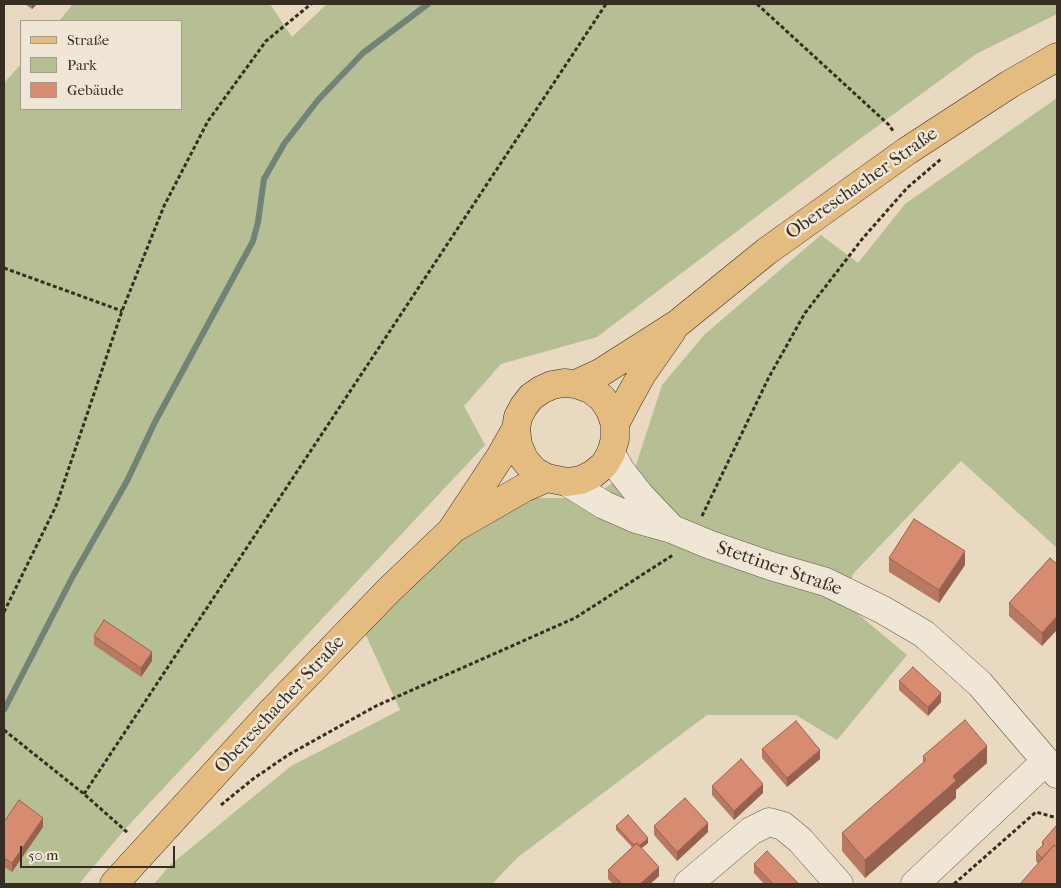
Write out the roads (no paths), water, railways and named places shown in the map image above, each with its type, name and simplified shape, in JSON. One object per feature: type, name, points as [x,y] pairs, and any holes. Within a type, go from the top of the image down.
[{"type":"main road","name":"Obereschacher Straße","points":[[576,384],[600,373],[677,324],[767,251],[907,151],[1010,84],[1057,58]]},
{"type":"main road","name":"Obereschacher Straße","points":[[615,424],[642,374],[677,324]]},
{"type":"main road","points":[[576,384],[590,389],[602,398],[610,410],[615,424],[615,439],[611,453],[594,474],[581,480],[557,480],[534,470],[524,459],[518,445],[516,429],[518,417],[524,406],[531,397],[552,385],[576,384]]},
{"type":"main road","name":"Obereschacher Straße","points":[[114,884],[272,711],[389,590],[451,530],[500,457],[516,429]]},
{"type":"main road","name":"Obereschacher Straße","points":[[451,530],[524,488],[557,480]]},
{"type":"street","name":"Stettiner Straße","points":[[611,453],[621,471],[674,541]]},
{"type":"street","name":"Stettiner Straße","points":[[557,480],[604,505],[636,519],[674,541],[708,544],[771,566],[826,582],[883,610],[924,634],[980,684],[1052,768]]},
{"type":"street","points":[[915,884],[1052,768]]},
{"type":"street","points":[[688,884],[752,831],[769,822],[782,826],[800,840],[839,884]]},
{"type":"waterway","points":[[4,710],[73,576],[127,481],[155,422],[253,241],[258,222],[264,179],[284,144],[318,100],[363,53],[428,4]]}]
